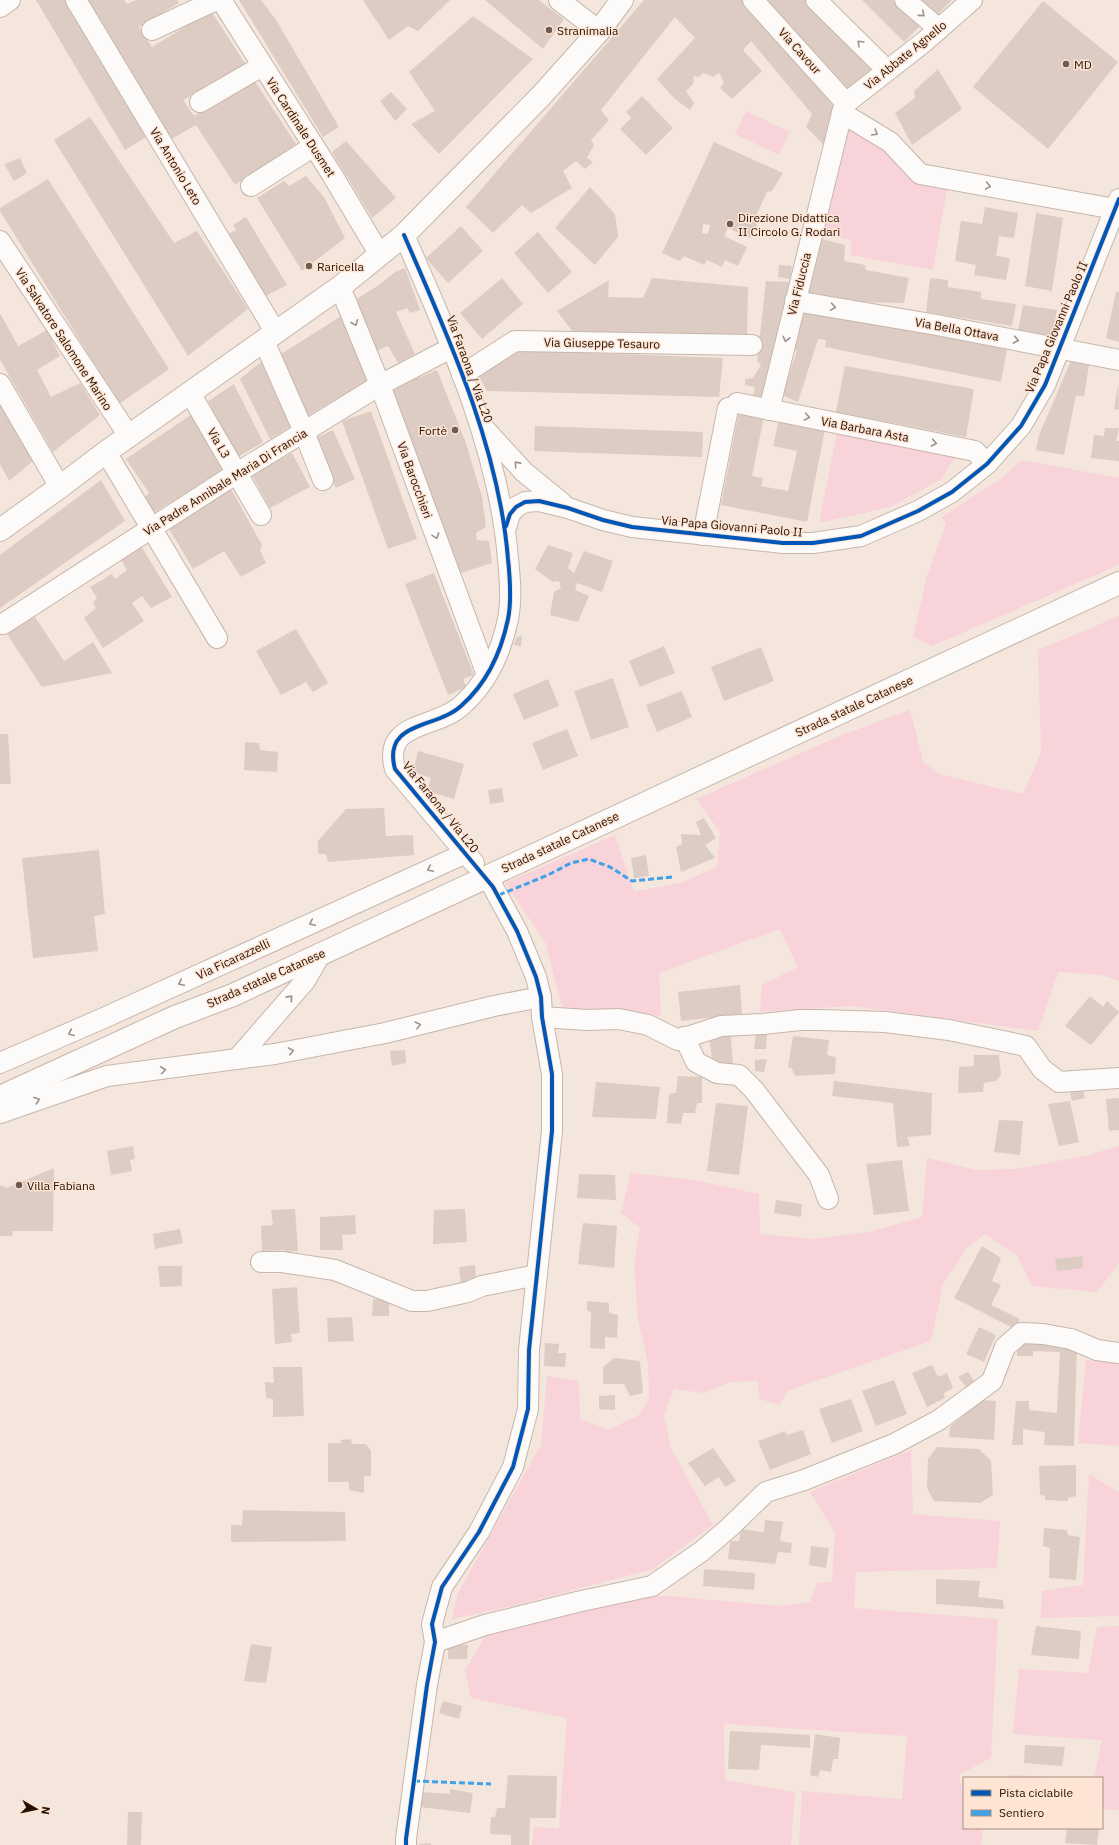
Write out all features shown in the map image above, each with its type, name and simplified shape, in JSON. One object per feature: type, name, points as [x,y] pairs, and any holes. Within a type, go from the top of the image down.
[{"type":"main road","points":[[0,530],[106,452],[340,287],[404,235],[541,96],[599,31],[622,0]]},
{"type":"main road","name":"Strada statale Catanese","points":[[0,1097],[175,1017],[233,995],[1119,583]]},
{"type":"street","points":[[0,7],[10,0]]},
{"type":"street","name":"Via Antonio Leto","points":[[76,0],[270,337],[323,480]]},
{"type":"street","points":[[152,30],[216,0]]},
{"type":"street","name":"Via Cardinale Dusmet","points":[[221,0],[314,146],[380,255]]},
{"type":"street","points":[[559,0],[599,31]]},
{"type":"street","name":"Via Cavour","points":[[753,0],[844,108],[890,142],[920,174],[1117,204]]},
{"type":"street","points":[[816,0],[887,70]]},
{"type":"street","points":[[905,0],[939,29]]},
{"type":"street","name":"Via Abbate Agnello","points":[[844,108],[887,70],[939,29],[972,0]]},
{"type":"street","points":[[200,102],[262,66]]},
{"type":"street","name":"Via Fiduccia","points":[[768,410],[844,108]]},
{"type":"street","points":[[251,186],[314,146]]},
{"type":"street","name":"Via Papa Giovanni Paolo II","points":[[568,508],[603,520],[632,527],[703,535],[813,543],[861,536],[918,511],[952,492],[987,464],[1021,426],[1045,386],[1117,204]]},
{"type":"street","name":"Via Faraona / Via L20","points":[[404,235],[441,319],[480,424],[506,528],[510,595],[508,618],[498,652],[487,676],[479,689],[459,708],[449,715],[409,731],[400,737],[394,744],[391,756],[395,769],[470,858]]},
{"type":"street","name":"Via Salvatore Salomone Marino","points":[[0,241],[129,436]]},
{"type":"street","name":"Via Barocchieri","points":[[340,287],[380,385],[487,676]]},
{"type":"street","name":"Via Bella Ottava","points":[[795,301],[1060,348],[1119,360]]},
{"type":"street","name":"Via Giuseppe Tesauro","points":[[462,375],[515,341],[752,345]]},
{"type":"street","name":"Via Padre Annibale Maria Di Francia","points":[[3,624],[237,473],[380,385],[451,348]]},
{"type":"street","points":[[0,384],[60,487]]},
{"type":"street","name":"Via L3","points":[[190,393],[261,515]]},
{"type":"street","name":"Via Barbara Asta","points":[[703,535],[733,406],[768,410],[975,451],[987,464]]},
{"type":"street","points":[[480,424],[536,483],[568,508]]},
{"type":"street","points":[[106,452],[216,638]]},
{"type":"street","points":[[506,528],[510,514],[516,507],[525,502],[534,494],[536,483]]},
{"type":"street","points":[[497,490],[507,497],[525,502],[539,501],[568,508]]},
{"type":"street","name":"Via Ficarazzelli","points":[[0,1063],[470,858]]},
{"type":"street","points":[[406,1845],[427,1685],[435,1642],[432,1624],[442,1586],[479,1532],[513,1467],[528,1409],[529,1350],[552,1131],[552,1074],[542,1017],[541,997],[536,977],[517,931],[493,887]]},
{"type":"street","points":[[237,1059],[305,981],[321,953]]},
{"type":"street","points":[[0,1113],[107,1076],[237,1059],[385,1033],[494,1006],[541,997]]},
{"type":"street","points":[[106,1017],[118,1042]]},
{"type":"street","points":[[542,1017],[587,1020],[619,1019],[648,1025],[678,1040],[721,1026],[800,1020],[885,1022],[949,1030],[1026,1046],[1042,1069],[1059,1082],[1119,1078]]},
{"type":"street","points":[[684,1038],[696,1062],[717,1074],[739,1075],[754,1090],[819,1175],[828,1199]]},
{"type":"street","points":[[261,1262],[282,1262],[334,1270],[412,1301],[427,1301],[468,1292],[482,1286],[537,1275]]},
{"type":"street","points":[[435,1642],[486,1625],[577,1602],[652,1586],[702,1551],[730,1527],[766,1492],[804,1480],[894,1444],[939,1420],[992,1381],[1005,1347],[1021,1333],[1043,1334],[1071,1339],[1097,1350],[1119,1353]]},
{"type":"shaded area","points":[[746,111],[790,132],[779,155],[735,134]]},
{"type":"shaded area","points":[[848,128],[947,189],[933,270],[850,255],[851,241],[820,230]]},
{"type":"shaded area","points":[[837,433],[955,457],[942,479],[890,507],[819,523]]},
{"type":"shaded area","points":[[1022,460],[1119,478],[1119,565],[932,646],[913,637],[927,576],[946,524],[942,517],[1000,479]]},
{"type":"shaded area","points":[[1119,616],[1119,981],[1102,975],[1058,972],[1038,1031],[851,1006],[760,1012],[762,985],[798,967],[780,929],[659,973],[661,1016],[563,1009],[545,942],[505,883],[615,835],[634,892],[683,882],[717,867],[720,832],[696,799],[842,735],[910,710],[923,761],[939,774],[1023,794],[1041,752],[1038,650]]},
{"type":"shaded area","points":[[1119,1146],[1119,1263],[1097,1292],[1032,1286],[1017,1256],[985,1234],[968,1247],[943,1284],[931,1341],[789,1390],[779,1405],[760,1399],[757,1381],[731,1382],[702,1393],[674,1389],[664,1416],[671,1448],[713,1525],[653,1569],[517,1605],[452,1619],[458,1593],[541,1445],[547,1376],[579,1381],[580,1419],[608,1430],[639,1415],[649,1399],[648,1363],[638,1320],[634,1264],[640,1228],[621,1213],[631,1173],[694,1180],[759,1194],[760,1234],[814,1239],[869,1232],[922,1217],[927,1158],[976,1170],[1016,1169],[1089,1155]]},
{"type":"shaded area","points":[[1086,1360],[1119,1361],[1119,1446],[1078,1443]]},
{"type":"shaded area","points":[[911,1450],[913,1514],[1000,1521],[997,1568],[856,1572],[854,1608],[998,1619],[991,1758],[959,1775],[963,1793],[963,1829],[983,1829],[981,1845],[799,1845],[802,1791],[902,1799],[907,1736],[724,1724],[725,1780],[795,1792],[791,1845],[532,1845],[534,1827],[559,1828],[567,1718],[471,1698],[465,1670],[486,1635],[649,1596],[669,1596],[779,1606],[810,1602],[817,1583],[832,1582],[835,1532],[810,1492]]},
{"type":"shaded area","points":[[1089,1474],[1119,1492],[1119,1616],[1041,1618],[1042,1591],[1083,1585]]},
{"type":"shaded area","points":[[1119,1626],[1119,1810],[1103,1809],[1103,1777],[1094,1777],[1102,1740],[1013,1734],[1019,1669],[1088,1673],[1097,1627]]},
{"type":"shaded area","points":[[1010,1775],[1056,1777],[1010,1777]]},
{"type":"building","points":[[36,0],[65,0],[146,137],[125,150]]},
{"type":"building","points":[[86,0],[124,0],[127,4],[136,0],[177,0],[179,3],[139,27],[152,47],[211,11],[246,65],[183,100],[194,116],[254,80],[296,144],[235,185],[196,125],[168,141]]},
{"type":"building","points":[[239,0],[261,0],[276,20],[339,127],[323,137]]},
{"type":"building","points":[[363,0],[450,0],[418,31],[408,26],[389,40]]},
{"type":"building","points":[[485,0],[539,0],[564,19],[543,49]]},
{"type":"building","points":[[644,0],[744,0],[837,100],[825,146],[806,127],[812,114],[751,41],[743,50],[762,71],[732,99],[720,88],[724,82],[719,73],[713,77],[703,73],[699,77],[694,76],[693,84],[686,91],[694,103],[690,110],[675,99],[657,79],[695,38],[675,17],[601,110],[609,120],[591,140],[594,145],[587,158],[593,162],[585,169],[576,161],[563,171],[572,188],[531,213],[522,205],[493,233],[466,207]]},
{"type":"building","points":[[763,0],[807,0],[873,68],[845,90]]},
{"type":"building","points":[[862,0],[892,0],[921,25],[904,42]]},
{"type":"building","points":[[918,0],[952,0],[937,15]]},
{"type":"building","points":[[1043,1],[1118,62],[1048,149],[973,87]]},
{"type":"building","points":[[473,16],[533,59],[439,154],[411,124],[435,111],[409,72]]},
{"type":"building","points":[[938,69],[962,109],[912,145],[895,113],[915,98],[914,91]]},
{"type":"building","points":[[391,92],[407,109],[395,121],[380,101]]},
{"type":"building","points":[[642,96],[673,128],[646,155],[620,129],[631,118],[626,112]]},
{"type":"building","points":[[90,117],[174,243],[197,231],[248,309],[188,356],[54,140]]},
{"type":"building","points":[[346,141],[396,198],[372,218],[332,152]]},
{"type":"building","points":[[714,142],[783,173],[772,191],[767,192],[755,218],[759,221],[750,238],[728,228],[724,236],[747,247],[738,266],[725,260],[722,267],[707,260],[704,265],[684,256],[680,261],[662,253]],"holes":[[[703,224],[710,225],[708,234],[702,233]]]},
{"type":"building","points":[[20,158],[27,173],[14,181],[4,164]]},
{"type":"building","points":[[306,176],[324,197],[345,238],[302,271],[257,198],[284,181],[289,186]]},
{"type":"building","points":[[48,179],[169,369],[119,404],[0,211],[0,208]]},
{"type":"building","points":[[590,187],[615,214],[618,237],[595,265],[555,228]]},
{"type":"building","points":[[985,207],[1018,213],[1014,238],[999,236],[996,256],[1010,258],[1006,280],[974,275],[976,265],[955,261],[961,221],[982,224]]},
{"type":"building","points":[[1036,213],[1063,218],[1052,291],[1025,286]]},
{"type":"building","points":[[246,217],[287,285],[262,298],[226,235],[236,230],[233,225]]},
{"type":"building","points":[[461,226],[483,251],[448,283],[426,258]]},
{"type":"building","points":[[538,232],[572,272],[548,293],[514,253]]},
{"type":"building","points":[[818,238],[845,245],[844,261],[865,265],[866,270],[909,278],[904,303],[855,302],[805,296]]},
{"type":"building","points":[[779,265],[792,266],[790,279],[778,277]]},
{"type":"building","points":[[405,268],[420,310],[410,313],[407,308],[396,312],[415,354],[398,363],[388,346],[373,352],[353,301],[379,285],[395,272]]},
{"type":"building","points":[[502,278],[523,304],[482,339],[460,313]]},
{"type":"building","points":[[652,278],[748,287],[747,337],[573,332],[557,311],[609,280],[608,297],[643,298]]},
{"type":"building","points":[[930,278],[948,280],[948,287],[981,292],[981,299],[1016,304],[1012,326],[926,312]]},
{"type":"building","points":[[766,281],[789,282],[768,398],[753,395],[755,387],[745,385],[745,379],[753,378],[761,365],[757,361]]},
{"type":"building","points":[[1116,292],[1119,292],[1119,342],[1106,338]]},
{"type":"building","points":[[1023,305],[1057,310],[1052,337],[1018,331]]},
{"type":"building","points":[[803,310],[1007,349],[1001,382],[825,347],[826,340],[818,339],[798,402],[782,395],[797,351],[788,348]]},
{"type":"building","points":[[0,313],[18,346],[47,330],[60,356],[37,370],[51,397],[80,383],[100,415],[53,452],[0,360]]},
{"type":"building","points":[[343,315],[367,381],[304,418],[281,354]]},
{"type":"building","points":[[513,350],[723,358],[719,397],[487,391],[479,376]]},
{"type":"building","points":[[267,357],[295,424],[270,439],[240,379]]},
{"type":"building","points":[[1071,361],[1089,365],[1084,397],[1076,395],[1064,455],[1036,450],[1039,435]]},
{"type":"building","points":[[845,366],[974,389],[966,437],[836,412]]},
{"type":"building","points":[[437,370],[466,443],[482,497],[486,527],[476,533],[477,540],[489,541],[492,563],[455,575],[389,390]]},
{"type":"building","points":[[234,384],[263,442],[238,457],[208,401]]},
{"type":"building","points":[[1118,385],[1119,409],[1114,410]]},
{"type":"building","points":[[0,405],[33,461],[9,481],[0,464]]},
{"type":"building","points":[[371,411],[417,539],[388,549],[342,421]]},
{"type":"building","points":[[195,412],[225,469],[150,515],[141,500],[149,493],[126,459]]},
{"type":"building","points":[[739,412],[764,416],[752,476],[763,478],[761,486],[788,491],[797,451],[773,446],[779,420],[825,429],[807,522],[721,505]]},
{"type":"building","points":[[535,426],[703,432],[702,457],[534,451]]},
{"type":"building","points":[[1105,428],[1119,428],[1116,441],[1119,441],[1119,461],[1091,458],[1094,435],[1104,436]]},
{"type":"building","points":[[333,430],[355,479],[336,488],[314,439]]},
{"type":"building","points":[[292,453],[310,487],[270,508],[252,475]]},
{"type":"building","points":[[101,480],[125,521],[0,608],[0,555]]},
{"type":"building","points":[[231,489],[262,545],[260,550],[266,563],[241,577],[224,551],[193,569],[168,527]]},
{"type":"building","points":[[548,545],[573,553],[568,568],[574,573],[584,551],[613,561],[602,592],[577,583],[575,590],[589,596],[578,622],[550,615],[554,592],[561,588],[559,581],[553,582],[535,569]]},
{"type":"building","points":[[141,546],[172,597],[151,608],[142,596],[132,603],[144,621],[103,648],[84,618],[96,608],[93,603],[97,598],[90,587],[112,574],[115,579],[127,570],[119,557]]},
{"type":"building","points":[[434,573],[474,675],[463,679],[466,687],[448,695],[405,584]]},
{"type":"building","points":[[33,614],[64,661],[93,642],[112,673],[42,687],[5,631]]},
{"type":"building","points":[[296,629],[328,683],[313,692],[306,682],[281,695],[256,651]]},
{"type":"building","points":[[522,635],[521,646],[514,645],[516,638]]},
{"type":"building","points":[[664,646],[675,673],[640,687],[629,661]]},
{"type":"building","points":[[761,647],[774,681],[724,701],[711,667]]},
{"type":"building","points":[[613,678],[629,727],[591,740],[574,691]]},
{"type":"building","points":[[548,679],[559,706],[524,720],[513,694]]},
{"type":"building","points":[[682,691],[692,717],[657,732],[646,705]]},
{"type":"building","points":[[567,729],[578,756],[543,770],[532,743]]},
{"type":"building","points":[[0,734],[8,734],[11,784],[0,784]]},
{"type":"building","points":[[245,742],[259,743],[260,750],[278,752],[277,772],[244,770]]},
{"type":"building","points":[[418,751],[464,764],[454,799],[427,791],[431,778],[413,772]]},
{"type":"building","points":[[502,788],[504,802],[490,804],[488,790]]},
{"type":"building","points":[[384,808],[386,836],[413,835],[414,855],[328,862],[326,854],[318,854],[318,841],[346,809]]},
{"type":"building","points":[[704,818],[716,838],[705,845],[715,858],[681,872],[676,847],[682,844],[681,834],[701,835],[696,822]]},
{"type":"building","points":[[99,850],[105,914],[94,916],[98,951],[33,958],[22,858]]},
{"type":"building","points":[[646,855],[649,876],[634,878],[631,858]]},
{"type":"building","points":[[740,985],[742,1014],[681,1021],[678,992]]},
{"type":"building","points":[[1090,996],[1103,1007],[1107,1001],[1119,1012],[1091,1045],[1065,1026]]},
{"type":"building","points":[[756,1033],[767,1035],[766,1049],[754,1049]]},
{"type":"building","points":[[731,1036],[733,1067],[713,1066],[709,1037]]},
{"type":"building","points":[[793,1036],[829,1040],[827,1055],[836,1057],[835,1074],[795,1076],[792,1069],[788,1067]]},
{"type":"building","points":[[405,1050],[406,1063],[392,1066],[390,1051]]},
{"type":"building","points":[[974,1055],[999,1055],[1001,1075],[996,1081],[984,1083],[983,1092],[958,1093],[959,1067],[974,1066]]},
{"type":"building","points":[[767,1059],[764,1072],[755,1071],[755,1060]]},
{"type":"building","points":[[678,1076],[702,1077],[702,1103],[697,1103],[695,1113],[683,1113],[681,1124],[667,1123],[669,1094],[676,1093]]},
{"type":"building","points":[[834,1081],[932,1093],[931,1135],[907,1137],[910,1146],[897,1147],[893,1103],[832,1096]]},
{"type":"building","points":[[596,1082],[660,1087],[656,1119],[592,1117]]},
{"type":"building","points":[[1083,1090],[1085,1098],[1072,1101],[1070,1093]]},
{"type":"building","points":[[1119,1098],[1119,1130],[1109,1131],[1106,1099]]},
{"type":"building","points":[[1070,1101],[1079,1142],[1059,1146],[1048,1104]]},
{"type":"building","points":[[716,1103],[748,1106],[739,1175],[707,1171]]},
{"type":"building","points":[[999,1120],[1023,1121],[1020,1155],[994,1152]]},
{"type":"building","points":[[133,1146],[135,1159],[130,1160],[132,1171],[111,1175],[107,1151]]},
{"type":"building","points":[[902,1160],[909,1211],[874,1215],[866,1164]]},
{"type":"building","points":[[54,1168],[53,1231],[13,1231],[12,1236],[0,1236],[0,1185],[7,1188]]},
{"type":"building","points":[[579,1174],[615,1175],[616,1200],[577,1198]]},
{"type":"building","points":[[776,1200],[802,1204],[801,1217],[774,1213]]},
{"type":"building","points":[[295,1209],[298,1251],[262,1251],[261,1226],[273,1225],[271,1210]]},
{"type":"building","points":[[465,1209],[467,1242],[433,1244],[434,1210]]},
{"type":"building","points":[[355,1215],[356,1234],[342,1235],[343,1250],[320,1250],[320,1217]]},
{"type":"building","points":[[583,1223],[617,1226],[614,1268],[578,1264]]},
{"type":"building","points":[[180,1229],[183,1243],[155,1249],[153,1234]]},
{"type":"building","points":[[982,1246],[1001,1258],[992,1281],[1001,1285],[991,1305],[1020,1319],[1015,1329],[954,1298]]},
{"type":"building","points":[[1082,1256],[1083,1268],[1057,1271],[1055,1259]]},
{"type":"building","points":[[475,1265],[476,1282],[461,1284],[459,1267]]},
{"type":"building","points":[[158,1266],[182,1266],[182,1286],[160,1287]]},
{"type":"building","points":[[297,1287],[300,1333],[291,1334],[292,1342],[275,1344],[272,1289]]},
{"type":"building","points":[[373,1299],[389,1300],[389,1316],[372,1316]]},
{"type":"building","points":[[587,1301],[609,1303],[609,1313],[618,1315],[617,1338],[605,1337],[605,1349],[590,1348],[591,1312],[587,1310]]},
{"type":"building","points":[[352,1317],[354,1341],[328,1342],[327,1318]]},
{"type":"building","points":[[979,1327],[996,1335],[984,1362],[966,1354]]},
{"type":"building","points":[[1017,1342],[1077,1345],[1074,1446],[1044,1445],[1045,1432],[1023,1429],[1023,1445],[1012,1445],[1016,1401],[1029,1401],[1029,1410],[1057,1413],[1060,1352],[1033,1351],[1033,1356],[1017,1356]]},
{"type":"building","points":[[545,1343],[559,1344],[558,1353],[566,1353],[565,1367],[544,1366]]},
{"type":"building","points":[[614,1358],[640,1361],[643,1393],[630,1396],[624,1384],[603,1384],[603,1367]]},
{"type":"building","points":[[932,1365],[938,1377],[947,1373],[953,1388],[944,1393],[945,1398],[927,1407],[912,1373]]},
{"type":"building","points":[[273,1367],[302,1367],[304,1416],[273,1417],[273,1399],[266,1398],[265,1382],[274,1383]]},
{"type":"building","points":[[968,1372],[974,1381],[966,1387],[958,1377]]},
{"type":"building","points":[[894,1380],[907,1414],[876,1426],[862,1391]]},
{"type":"building","points":[[615,1395],[615,1410],[599,1409],[599,1396]]},
{"type":"building","points":[[851,1399],[863,1431],[832,1443],[819,1409]]},
{"type":"building","points":[[982,1400],[996,1401],[994,1440],[949,1437],[950,1427]]},
{"type":"building","points":[[803,1430],[811,1454],[770,1470],[758,1441],[785,1431],[787,1435]]},
{"type":"building","points":[[351,1439],[352,1444],[366,1444],[371,1451],[371,1476],[364,1476],[364,1493],[349,1490],[349,1482],[328,1482],[328,1443],[341,1443],[341,1440]]},
{"type":"building","points":[[937,1447],[979,1449],[991,1461],[993,1495],[980,1503],[934,1501],[927,1488],[928,1459]]},
{"type":"building","points":[[713,1448],[736,1481],[725,1487],[719,1477],[705,1486],[688,1463]]},
{"type":"building","points":[[1076,1465],[1076,1496],[1068,1498],[1068,1501],[1045,1500],[1045,1496],[1040,1495],[1039,1466]]},
{"type":"building","points":[[243,1510],[345,1512],[346,1541],[231,1542],[231,1525],[242,1525]]},
{"type":"building","points":[[765,1520],[783,1522],[780,1541],[792,1543],[791,1553],[778,1552],[775,1564],[728,1559],[730,1541],[739,1541],[741,1529],[764,1532]]},
{"type":"building","points":[[1044,1528],[1067,1530],[1068,1535],[1080,1537],[1076,1580],[1049,1578],[1050,1548],[1043,1546]]},
{"type":"building","points":[[811,1546],[829,1548],[826,1568],[809,1565]]},
{"type":"building","points":[[704,1569],[755,1573],[754,1590],[703,1586]]},
{"type":"building","points":[[936,1579],[980,1581],[978,1597],[1003,1600],[1004,1609],[936,1604]]},
{"type":"building","points":[[1036,1626],[1081,1631],[1079,1659],[1031,1655]]},
{"type":"building","points":[[251,1644],[272,1647],[266,1683],[244,1681]]},
{"type":"building","points":[[448,1644],[468,1645],[467,1659],[448,1659]]},
{"type":"building","points":[[443,1701],[462,1706],[459,1719],[439,1713]]},
{"type":"building","points":[[730,1731],[810,1735],[810,1748],[761,1745],[759,1770],[728,1769]]},
{"type":"building","points":[[815,1734],[840,1738],[838,1759],[833,1759],[831,1772],[820,1770],[818,1777],[810,1775]]},
{"type":"building","points":[[1025,1745],[1065,1747],[1062,1766],[1024,1763]]},
{"type":"building","points":[[508,1775],[557,1776],[556,1818],[530,1818],[529,1845],[511,1845],[511,1835],[490,1834],[491,1817],[495,1817],[497,1808],[505,1808]]},
{"type":"building","points":[[450,1789],[473,1793],[470,1813],[420,1807],[423,1792],[450,1794]]},
{"type":"building","points":[[128,1812],[142,1812],[141,1845],[127,1845]]},
{"type":"building","points":[[1067,1829],[1099,1829],[1097,1845],[1065,1843]]},
{"type":"building","points":[[431,1843],[431,1845],[419,1845],[419,1844]]},
{"type":"marked path","points":[[499,895],[548,875],[571,863],[589,859],[610,867],[632,881],[673,877]]},
{"type":"marked path","points":[[414,1781],[491,1784]]},
{"type":"cycle path","points":[[506,526],[510,514],[516,507],[525,502],[539,501],[632,527],[783,543],[813,543],[861,536],[918,511],[952,492],[987,464],[1021,426],[1045,385],[1119,199]]},
{"type":"cycle path","points":[[404,235],[454,352],[483,434],[503,517],[509,566],[510,597],[505,632],[497,656],[485,678],[461,706],[438,719],[414,728],[404,734],[396,742],[393,753],[395,769],[493,887],[517,931],[536,977],[541,997],[542,1017],[552,1074],[552,1131],[529,1350],[528,1409],[513,1467],[479,1532],[442,1587],[432,1624],[435,1642],[427,1685],[406,1845]]},
{"type":"place","name":"Stranimalia","points":[[549,30]]},
{"type":"place","name":"MD","points":[[1066,64]]},
{"type":"place","name":"Direzione Didattica II Circolo G. Rodari","points":[[730,224]]},
{"type":"place","name":"Raricella","points":[[309,266]]},
{"type":"place","name":"Fortè","points":[[455,430]]},
{"type":"place","name":"Villa Fabiana","points":[[19,1185]]}]
